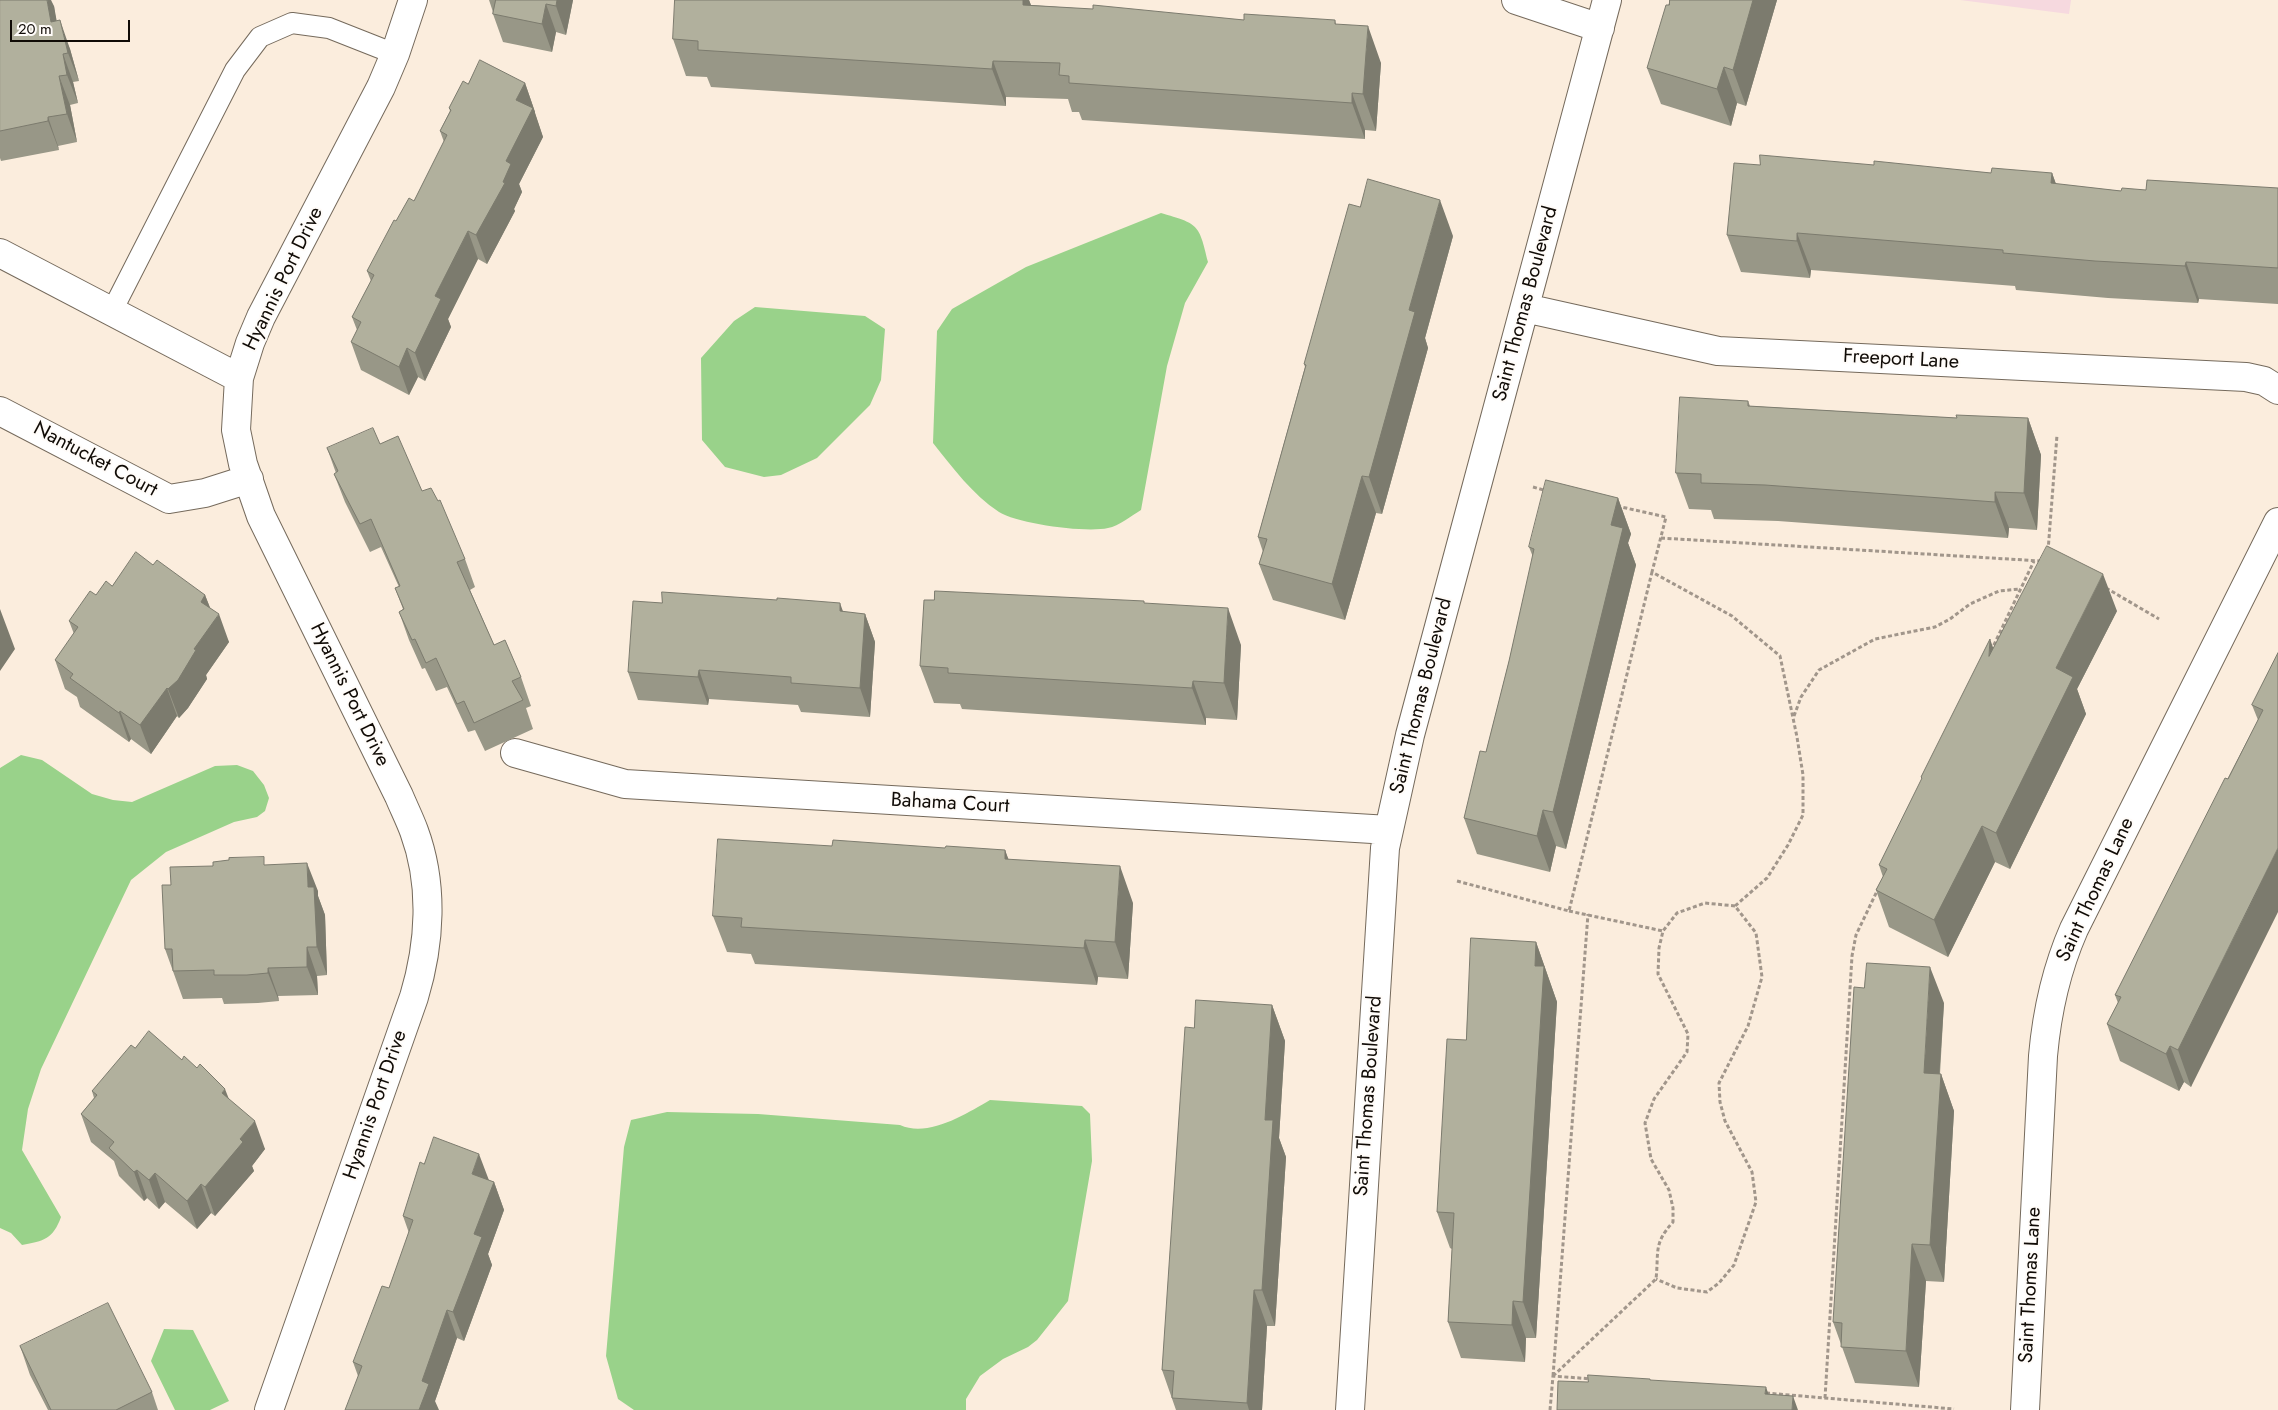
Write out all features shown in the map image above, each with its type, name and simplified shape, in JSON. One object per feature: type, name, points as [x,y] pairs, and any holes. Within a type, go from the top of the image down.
[{"type":"street","name":"Hyannis Port Drive","points":[[268,1410],[414,998],[424,962],[428,905],[421,859],[414,831],[399,796],[261,516],[243,464],[236,430],[239,378],[261,317],[381,87],[414,0]]},
{"type":"street","points":[[1516,0],[1600,28]]},
{"type":"street","name":"Saint Thomas Boulevard","points":[[1350,1410],[1385,848],[1410,735],[1608,0]]},
{"type":"street","points":[[0,253],[239,378]]},
{"type":"street","name":"Freeport Lane","points":[[1525,308],[1718,351],[2246,377],[2264,381],[2278,390]]},
{"type":"street","name":"Nantucket Court","points":[[0,411],[169,499],[205,493],[249,479]]},
{"type":"street","name":"Saint Thomas Lane","points":[[2025,1410],[2042,1056],[2048,1008],[2055,981],[2074,929],[2278,522]]},
{"type":"street","name":"Bahama Court","points":[[515,753],[625,784],[1389,830]]},
{"type":"lane","points":[[112,312],[235,70],[260,37],[292,23],[329,28],[395,54]]},
{"type":"path","points":[[2048,552],[2057,435]]},
{"type":"path","points":[[1533,488],[1552,492]]},
{"type":"path","points":[[1569,911],[1666,517],[1609,504]]},
{"type":"path","points":[[1661,538],[2047,561]]},
{"type":"path","points":[[1987,660],[2034,561]]},
{"type":"path","points":[[1652,572],[1732,616],[1780,656],[1803,775],[1803,815],[1788,845],[1767,878],[1735,906]]},
{"type":"path","points":[[2103,586],[2159,619]]},
{"type":"path","points":[[1793,718],[1801,697],[1819,670],[1875,640],[1935,627],[1950,619],[1970,604],[1999,591],[2021,588]]},
{"type":"path","points":[[1457,881],[1569,911],[1663,931]]},
{"type":"path","points":[[1825,1398],[1852,956],[1856,935],[1881,882]]},
{"type":"path","points":[[1553,1376],[1656,1279],[1657,1246],[1664,1232],[1673,1222],[1673,1208],[1669,1190],[1651,1159],[1645,1123],[1654,1098],[1687,1052],[1688,1034],[1658,974],[1659,948],[1663,931],[1677,913],[1705,903],[1735,906],[1756,933],[1762,976],[1748,1026],[1720,1083],[1720,1102],[1725,1121],[1752,1172],[1756,1202],[1734,1265],[1720,1283],[1707,1292],[1677,1288],[1656,1279]]},
{"type":"path","points":[[1550,1410],[1588,914]]},
{"type":"path","points":[[1553,1376],[1602,1380]]},
{"type":"path","points":[[1757,1393],[1954,1409]]},
{"type":"shaded area","points":[[1960,0],[2071,0],[2069,14]]},
{"type":"shaded area","points":[[1161,213],[1183,220],[1195,227],[1202,239],[1208,262],[1185,303],[1167,366],[1141,510],[1116,525],[1098,529],[1036,524],[999,512],[972,489],[933,443],[937,331],[952,309],[1026,267]]},
{"type":"shaded area","points":[[755,307],[865,316],[885,329],[881,380],[870,405],[817,458],[781,475],[764,477],[725,467],[702,440],[701,358],[734,321]]},
{"type":"shaded area","points":[[21,755],[42,760],[92,794],[113,800],[132,802],[215,766],[237,765],[253,771],[264,785],[269,798],[265,811],[257,817],[234,822],[166,852],[131,880],[41,1069],[28,1109],[22,1150],[61,1217],[55,1230],[47,1238],[22,1245],[11,1233],[0,1228],[0,768]]},
{"type":"shaded area","points":[[990,1100],[1082,1106],[1090,1114],[1092,1161],[1068,1301],[1037,1340],[1028,1347],[1003,1359],[980,1376],[966,1399],[966,1410],[634,1410],[618,1399],[606,1356],[624,1147],[631,1120],[667,1112],[758,1114],[900,1125],[922,1129],[946,1123]]},
{"type":"shaded area","points":[[164,1329],[193,1330],[229,1401],[210,1410],[175,1410],[151,1361]]},
{"type":"building","points":[[0,0],[47,0],[51,22],[60,20],[68,53],[63,54],[67,75],[59,76],[67,114],[48,117],[48,121],[0,131]]},
{"type":"building","points":[[496,0],[557,0],[556,6],[546,4],[542,24],[493,14]]},
{"type":"building","points":[[675,0],[1023,0],[1023,5],[1093,9],[1093,5],[1244,20],[1244,14],[1335,20],[1335,24],[1368,26],[1363,94],[1352,93],[1352,103],[1069,83],[1069,76],[1059,75],[1060,63],[993,61],[992,69],[698,50],[698,41],[673,39]]},
{"type":"building","points":[[1670,0],[1753,0],[1733,70],[1724,67],[1717,89],[1647,68],[1666,5],[1669,5]]},
{"type":"building","points":[[480,60],[525,83],[516,100],[533,108],[506,161],[511,164],[503,182],[505,183],[476,235],[468,231],[435,296],[441,299],[415,353],[407,348],[399,367],[351,342],[361,322],[352,317],[374,275],[367,271],[394,220],[396,221],[409,198],[414,201],[447,135],[440,131],[451,110],[449,108],[463,81],[468,84]]},
{"type":"building","points":[[1760,155],[1874,165],[1874,161],[1991,173],[1992,168],[2052,173],[2051,183],[2121,191],[2122,188],[2146,190],[2147,180],[2278,188],[2278,268],[2186,262],[2185,266],[2095,261],[2003,253],[2003,250],[1797,233],[1797,241],[1727,235],[1734,163],[1760,165]]},
{"type":"building","points":[[1368,179],[1440,200],[1409,310],[1415,312],[1369,477],[1362,476],[1332,584],[1259,564],[1267,539],[1258,537],[1349,204],[1360,207]]},
{"type":"building","points":[[1680,397],[1748,401],[1748,406],[1957,418],[1956,415],[2028,418],[2024,493],[1995,492],[1995,502],[1765,485],[1701,483],[1701,474],[1676,473]]},
{"type":"building","points":[[373,428],[380,444],[398,436],[422,491],[431,488],[438,501],[440,500],[465,559],[457,562],[494,645],[505,640],[521,677],[512,681],[523,700],[474,723],[464,701],[457,704],[436,658],[426,663],[415,639],[412,640],[399,612],[404,609],[395,588],[400,586],[371,519],[360,524],[334,474],[338,471],[327,448]]},
{"type":"building","points":[[1546,480],[1618,498],[1611,525],[1623,528],[1553,812],[1543,810],[1537,836],[1464,818],[1480,751],[1486,752],[1509,661],[1534,549],[1529,547]]},
{"type":"building","points":[[2047,546],[2103,574],[2056,668],[2073,677],[1996,833],[1982,826],[1934,920],[1876,890],[1887,869],[1879,865],[1990,639],[1989,656]]},
{"type":"building","points":[[136,552],[153,565],[157,560],[205,595],[201,602],[219,614],[194,649],[196,650],[178,680],[167,688],[140,725],[120,711],[119,713],[70,678],[73,674],[55,660],[78,627],[69,621],[90,591],[96,595],[106,581],[112,586]]},
{"type":"building","points":[[935,591],[1144,601],[1144,603],[1228,608],[1224,683],[1193,681],[1192,688],[948,673],[948,668],[920,666],[924,600],[934,600]]},
{"type":"building","points":[[662,592],[840,603],[840,611],[865,614],[860,688],[791,683],[791,677],[699,670],[698,677],[628,672],[633,601],[662,603]]},
{"type":"building","points":[[2278,653],[2278,848],[2178,1050],[2170,1046],[2166,1054],[2107,1024],[2121,997],[2115,995],[2225,778],[2228,779],[2263,710],[2252,705]]},
{"type":"building","points":[[718,839],[832,846],[833,840],[945,848],[946,846],[1005,850],[1005,859],[1120,866],[1115,942],[1085,940],[1084,948],[741,927],[742,918],[713,916]]},
{"type":"building","points":[[264,857],[264,865],[307,863],[308,887],[314,887],[317,947],[307,947],[307,967],[268,968],[268,973],[247,975],[214,975],[214,970],[173,971],[172,949],[165,949],[162,885],[171,885],[170,867],[213,866],[213,862],[229,860],[229,858]]},
{"type":"building","points":[[1471,938],[1536,942],[1535,966],[1544,966],[1523,1302],[1513,1301],[1512,1325],[1448,1322],[1454,1213],[1437,1212],[1447,1039],[1466,1040]]},
{"type":"building","points":[[1867,963],[1930,967],[1924,1073],[1941,1074],[1930,1245],[1912,1244],[1906,1351],[1841,1347],[1842,1323],[1833,1322],[1854,987],[1864,988]]},
{"type":"building","points":[[1196,1000],[1272,1005],[1265,1120],[1273,1120],[1262,1290],[1254,1290],[1247,1403],[1172,1398],[1174,1371],[1162,1370],[1185,1027],[1194,1028]]},
{"type":"building","points":[[149,1031],[182,1060],[184,1056],[197,1068],[200,1064],[225,1089],[222,1093],[255,1121],[240,1139],[243,1142],[205,1187],[201,1184],[187,1201],[155,1173],[149,1180],[137,1170],[134,1172],[109,1148],[114,1142],[81,1114],[97,1095],[92,1091],[131,1045],[135,1048]]},
{"type":"building","points":[[434,1137],[479,1154],[472,1174],[494,1182],[474,1234],[482,1237],[453,1312],[447,1310],[422,1381],[429,1384],[419,1410],[345,1410],[362,1366],[353,1362],[382,1286],[389,1288],[413,1220],[403,1216],[420,1162],[424,1164]]},
{"type":"building","points":[[108,1303],[152,1392],[116,1410],[51,1410],[20,1346]]},
{"type":"building","points":[[1588,1375],[1766,1387],[1765,1394],[1793,1396],[1792,1410],[1557,1410],[1558,1381],[1588,1382]]}]
